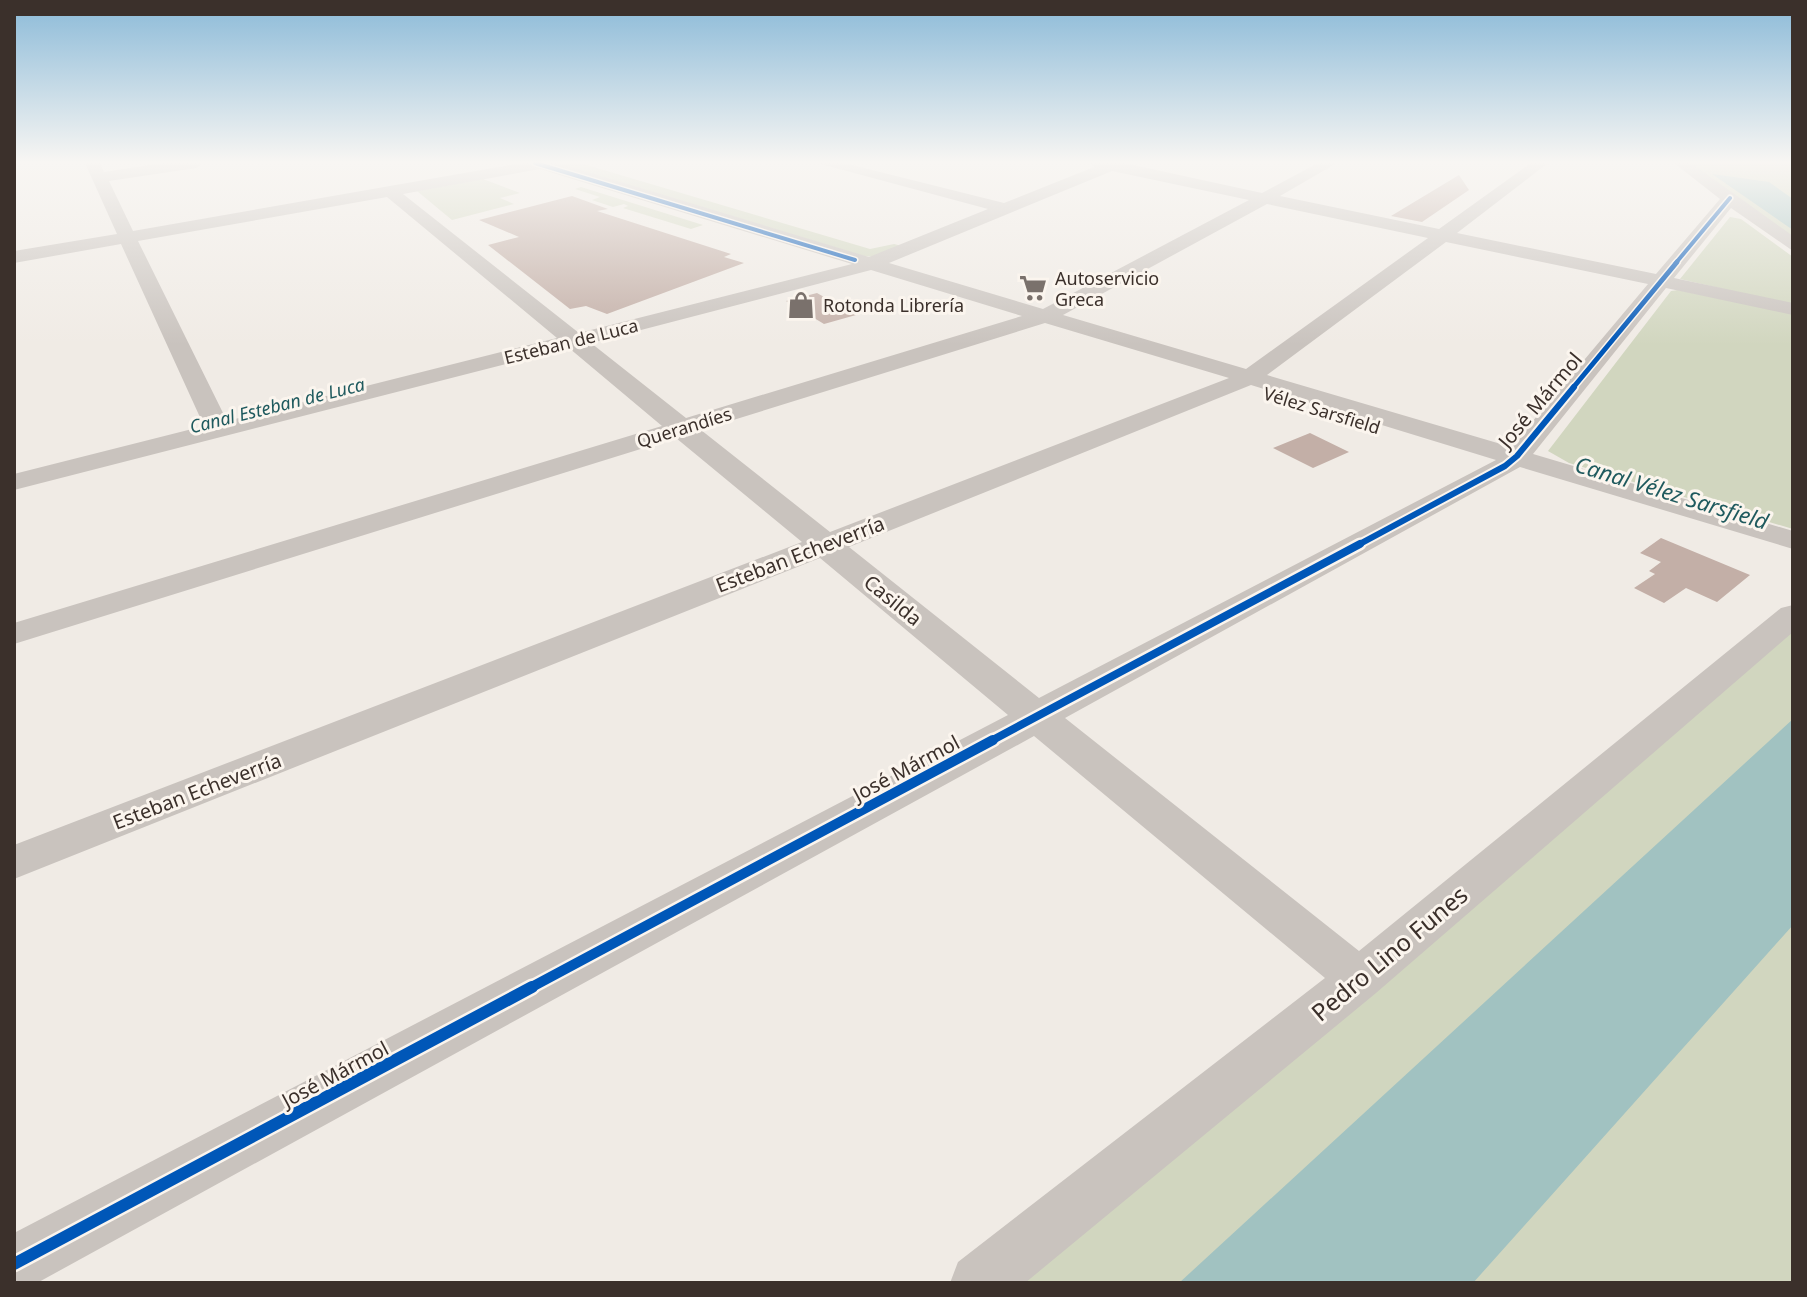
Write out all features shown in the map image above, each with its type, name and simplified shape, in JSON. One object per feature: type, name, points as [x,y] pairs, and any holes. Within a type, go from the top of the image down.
[{"type":"street","points":[[121,224],[219,430]]},
{"type":"street","points":[[14,257],[204,224]]},
{"type":"street","name":"Casilda","points":[[429,224],[1359,979]]},
{"type":"street","name":"Vélez Sarsfield","points":[[736,224],[864,263],[870,272],[1038,317],[1511,461],[1793,540]]},
{"type":"street","name":"Esteban de Luca","points":[[14,482],[571,341],[864,263],[969,224]]},
{"type":"street","name":"Querandíes","points":[[14,634],[1038,317],[1215,224]]},
{"type":"street","points":[[1383,224],[1793,309]]},
{"type":"street","name":"Esteban Echeverría","points":[[14,862],[1243,380],[1458,224]]},
{"type":"street","name":"José Mármol","points":[[14,1264],[1511,461],[1708,224]]},
{"type":"street","points":[[1764,224],[1793,245]]},
{"type":"street","name":"Vélez Sarsfield","points":[[1511,461],[1793,555]]},
{"type":"street","name":"Pedro Lino Funes","points":[[979,1283],[1359,979],[1793,615]]},
{"type":"green space","points":[[673,224],[703,225],[691,229]]},
{"type":"green space","points":[[757,224],[784,224],[870,249],[894,244],[902,246],[874,257]]},
{"type":"green space","points":[[1725,224],[1747,224],[1793,257],[1793,305],[1680,279]]},
{"type":"green space","points":[[1764,224],[1793,224],[1793,245]]},
{"type":"green space","points":[[1671,291],[1793,314],[1793,529],[1569,463],[1548,451]]},
{"type":"green space","points":[[1793,615],[1793,1283],[979,1283]]},
{"type":"water","points":[[1793,719],[1793,925],[1473,1283],[1179,1283]]},
{"type":"building","points":[[487,224],[636,224],[731,254],[724,257],[744,263],[607,314],[586,306],[570,309],[488,245],[519,237]]},
{"type":"building","points":[[817,293],[856,315],[824,324],[786,301]]},
{"type":"building","points":[[1310,433],[1349,452],[1313,468],[1273,448]]},
{"type":"building","points":[[1661,538],[1750,575],[1717,602],[1686,588],[1664,603],[1634,588],[1655,574],[1649,571],[1661,562],[1640,553]]},
{"type":"cycle path","points":[[735,224],[855,260]]},
{"type":"cycle path","points":[[14,1264],[1505,466],[1517,456],[1709,224]]},
{"type":"place","name":"Autoservicio Greca","points":[[1033,288]]},
{"type":"place","name":"Rotonda Librería","points":[[801,305]]},
{"type":"water label","name":"Canal Esteban de Luca","points":[[277,405]]},
{"type":"water label","name":"Canal Vélez Sarsfield","points":[[1672,492]]}]
